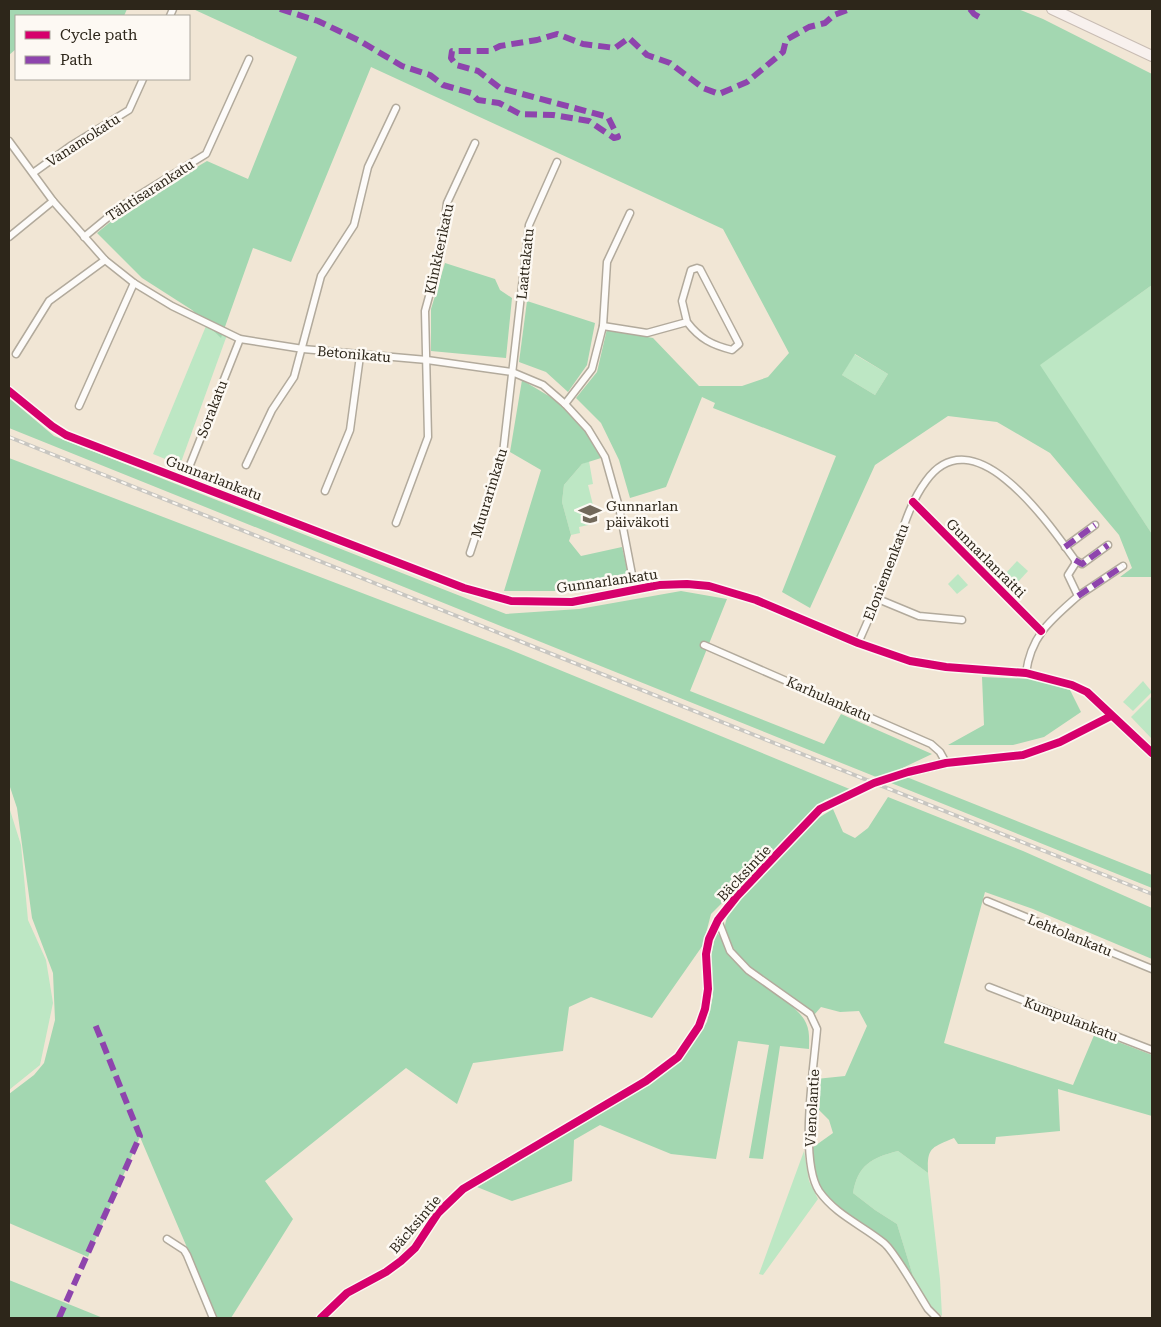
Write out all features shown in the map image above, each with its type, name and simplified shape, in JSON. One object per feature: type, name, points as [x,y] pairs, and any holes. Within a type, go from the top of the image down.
[{"type":"highway","points":[[1052,9],[1152,56]]},
{"type":"street","name":"Tähtisarankatu","points":[[84,237],[123,205],[206,154],[249,58]]},
{"type":"street","name":"Vanamokatu","points":[[33,174],[72,145],[129,110],[143,80]]},
{"type":"street","points":[[246,465],[272,410],[294,377],[321,276],[354,225],[368,167],[396,108]]},
{"type":"street","name":"Betonikatu","points":[[9,141],[54,201],[105,260],[134,283],[172,306],[240,339],[302,349],[360,356],[427,360],[512,372],[543,385],[565,404],[588,429],[605,457],[619,507],[635,590]]},
{"type":"street","name":"Klinkkerikatu","points":[[396,523],[428,437],[425,311],[440,256],[447,204],[475,143]]},
{"type":"street","name":"Laattakatu","points":[[512,372],[529,225],[557,162]]},
{"type":"street","points":[[9,236],[54,201]]},
{"type":"street","points":[[565,404],[592,369],[603,326],[607,262],[630,213]]},
{"type":"street","points":[[16,354],[49,301],[105,260]]},
{"type":"street","points":[[697,268],[700,269],[739,344],[732,350],[716,346],[701,339],[688,322],[682,301],[691,270],[697,268]]},
{"type":"street","points":[[79,406],[134,283]]},
{"type":"street","points":[[603,326],[647,333],[688,322]]},
{"type":"street","name":"Sorakatu","points":[[184,480],[240,339]]},
{"type":"street","points":[[325,491],[350,430],[360,356]]},
{"type":"street","name":"Muurarinkatu","points":[[470,553],[503,453],[512,372]]},
{"type":"street","name":"Gunnarlankatu","points":[[9,391],[59,432],[464,588],[506,600],[572,602],[672,584],[709,586],[756,600],[858,643],[910,661],[946,667],[1026,673],[1060,681],[1087,692],[1152,753]]},
{"type":"street","name":"Eloniemenkatu","points":[[858,643],[878,599],[913,502],[934,472],[951,462],[963,460],[985,466],[1008,481],[1054,530],[1075,560]]},
{"type":"street","points":[[1065,547],[1095,525]]},
{"type":"street","points":[[1078,596],[1068,575],[1075,564],[1075,560],[1082,564],[1108,545]]},
{"type":"street","points":[[1026,673],[1031,648],[1041,631],[1078,596],[1123,566]]},
{"type":"street","points":[[878,599],[919,616],[962,620]]},
{"type":"street","name":"Karhulankatu","points":[[704,645],[931,744],[940,752],[946,762]]},
{"type":"street","name":"Bäcksintie","points":[[321,1318],[346,1293],[386,1272],[401,1261],[415,1248],[438,1213],[463,1189],[646,1081],[678,1057],[699,1026],[705,1009],[708,989],[706,954],[709,939],[718,920],[737,896],[820,809],[874,783],[946,762],[1023,755],[1060,742],[1111,716]]},
{"type":"street","name":"Lehtolankatu","points":[[987,901],[1152,969]]},
{"type":"street","name":"Vienolantie","points":[[718,920],[730,951],[748,970],[810,1014],[817,1029],[808,1139],[812,1171],[818,1190],[840,1214],[886,1244],[928,1309],[937,1318]]},
{"type":"street","name":"Kumpulankatu","points":[[989,987],[1152,1050]]},
{"type":"street","points":[[167,1239],[184,1250],[213,1318]]},
{"type":"green space","points":[[9,9],[127,9],[124,15],[15,15],[15,50],[9,55]]},
{"type":"green space","points":[[193,9],[1018,9],[1043,19],[1152,74],[1152,285],[1040,365],[1152,534],[1152,577],[1120,577],[1132,568],[1119,535],[1050,453],[997,422],[948,416],[875,465],[810,608],[782,592],[836,456],[713,408],[715,403],[702,397],[666,487],[630,498],[619,460],[601,423],[576,398],[597,372],[607,329],[653,338],[699,386],[742,386],[768,377],[789,353],[723,229],[371,67],[291,262],[253,248],[221,338],[192,310],[142,278],[97,233],[126,209],[207,161],[248,179],[297,57]],"holes":[[[855,354],[888,374],[875,395],[842,375]]]},
{"type":"green space","points":[[445,263],[495,279],[500,290],[512,298],[506,358],[431,351],[431,309]]},
{"type":"green space","points":[[1152,285],[1152,534],[1039,365]]},
{"type":"green space","points":[[527,301],[595,323],[587,365],[568,392],[546,372],[519,362]]},
{"type":"green space","points":[[206,326],[227,335],[180,465],[153,454]]},
{"type":"green space","points":[[854,354],[888,374],[875,395],[842,375]]},
{"type":"green space","points":[[522,380],[559,402],[582,426],[601,458],[582,464],[564,485],[562,502],[571,535],[569,541],[581,556],[622,547],[629,578],[571,591],[504,591],[541,470],[510,452]]},
{"type":"green space","points":[[9,398],[54,436],[506,614],[579,609],[681,591],[727,599],[690,691],[824,744],[841,714],[932,754],[894,772],[1152,875],[1152,888],[9,428]]},
{"type":"green space","points":[[9,458],[511,650],[852,790],[825,800],[711,914],[703,945],[652,1018],[591,997],[569,1007],[563,1051],[473,1063],[457,1104],[406,1068],[265,1181],[293,1219],[231,1318],[217,1318],[140,1137],[88,1257],[9,1223],[9,1094],[34,1075],[44,1063],[55,1020],[53,973],[32,918],[17,808],[9,784]]},
{"type":"green space","points":[[589,461],[593,484],[588,485],[593,505],[589,506],[593,524],[579,527],[580,533],[571,535],[562,502],[564,485],[582,464]]},
{"type":"green space","points":[[1017,561],[1028,571],[1017,583],[1006,573]]},
{"type":"green space","points":[[958,574],[968,585],[957,594],[948,584]]},
{"type":"green space","points":[[982,677],[1032,679],[1070,690],[1081,712],[1044,737],[1013,745],[948,745],[984,725]]},
{"type":"green space","points":[[1143,681],[1152,692],[1133,711],[1123,702]]},
{"type":"green space","points":[[1152,696],[1152,739],[1131,717]]},
{"type":"green space","points":[[888,797],[1023,851],[1152,908],[1152,959],[1033,909],[985,892],[944,1043],[1073,1085],[1095,1033],[1152,1055],[1152,1116],[1058,1089],[1060,1131],[996,1137],[995,1144],[958,1144],[954,1138],[932,1150],[928,1158],[928,1173],[898,1151],[867,1164],[858,1176],[853,1193],[897,1224],[913,1276],[926,1302],[890,1243],[839,1208],[820,1187],[814,1169],[812,1148],[833,1133],[829,1120],[819,1110],[816,1079],[845,1076],[867,1026],[859,1011],[840,1012],[821,1007],[814,1015],[761,977],[747,964],[728,939],[725,927],[729,912],[815,820],[833,809],[843,832],[855,838],[868,828]]},
{"type":"green space","points":[[9,807],[21,845],[28,920],[46,960],[53,1003],[40,1065],[9,1090]]},
{"type":"green space","points":[[716,932],[737,964],[794,1008],[801,1015],[808,1029],[809,1049],[780,1046],[763,1159],[749,1158],[769,1045],[738,1041],[716,1159],[671,1154],[600,1125],[574,1140],[572,1181],[512,1201],[477,1187],[594,1117],[682,1058],[707,1022],[713,996],[710,961]]},
{"type":"green space","points":[[804,1151],[809,1181],[818,1199],[763,1275],[759,1274]]},
{"type":"green space","points":[[898,1151],[928,1173],[940,1279],[942,1316],[926,1302],[913,1276],[897,1224],[853,1193],[858,1176],[867,1164]]},
{"type":"green space","points":[[9,1280],[103,1318],[9,1318]]},
{"type":"railway","points":[[9,437],[1152,894]]},
{"type":"marked path","points":[[280,9],[318,21],[360,41],[402,66],[430,75],[443,85],[471,93],[478,100],[499,103],[520,114],[553,115],[589,121],[614,138],[618,137],[608,117],[500,88],[478,71],[456,65],[451,58],[452,51],[490,51],[500,46],[537,40],[557,34],[583,44],[615,48],[629,38],[647,55],[670,63],[703,88],[719,94],[747,82],[783,52],[786,40],[809,27],[825,23],[834,15],[850,9]]},
{"type":"marked path","points":[[970,9],[981,18]]},
{"type":"marked path","points":[[1065,547],[1095,525]]},
{"type":"marked path","points":[[1075,560],[1082,564],[1108,545]]},
{"type":"marked path","points":[[1078,596],[1123,566]]},
{"type":"marked path","points":[[59,1318],[140,1136],[95,1024]]},
{"type":"cycle path","points":[[9,391],[66,435],[464,588],[511,601],[572,602],[659,585],[687,584],[709,586],[756,600],[858,643],[910,661],[946,667],[1026,673],[1072,685],[1087,692],[1152,753]]},
{"type":"cycle path","name":"Gunnarlanraitti","points":[[913,502],[1041,631]]},
{"type":"cycle path","points":[[321,1318],[347,1293],[386,1272],[401,1261],[415,1248],[438,1213],[463,1189],[646,1081],[678,1057],[699,1026],[705,1009],[708,989],[706,954],[709,939],[718,920],[737,896],[820,809],[874,783],[908,772],[946,763],[1023,755],[1060,742],[1111,716]]},
{"type":"place","name":"Gunnarlan päiväkoti","points":[[590,514]]}]
